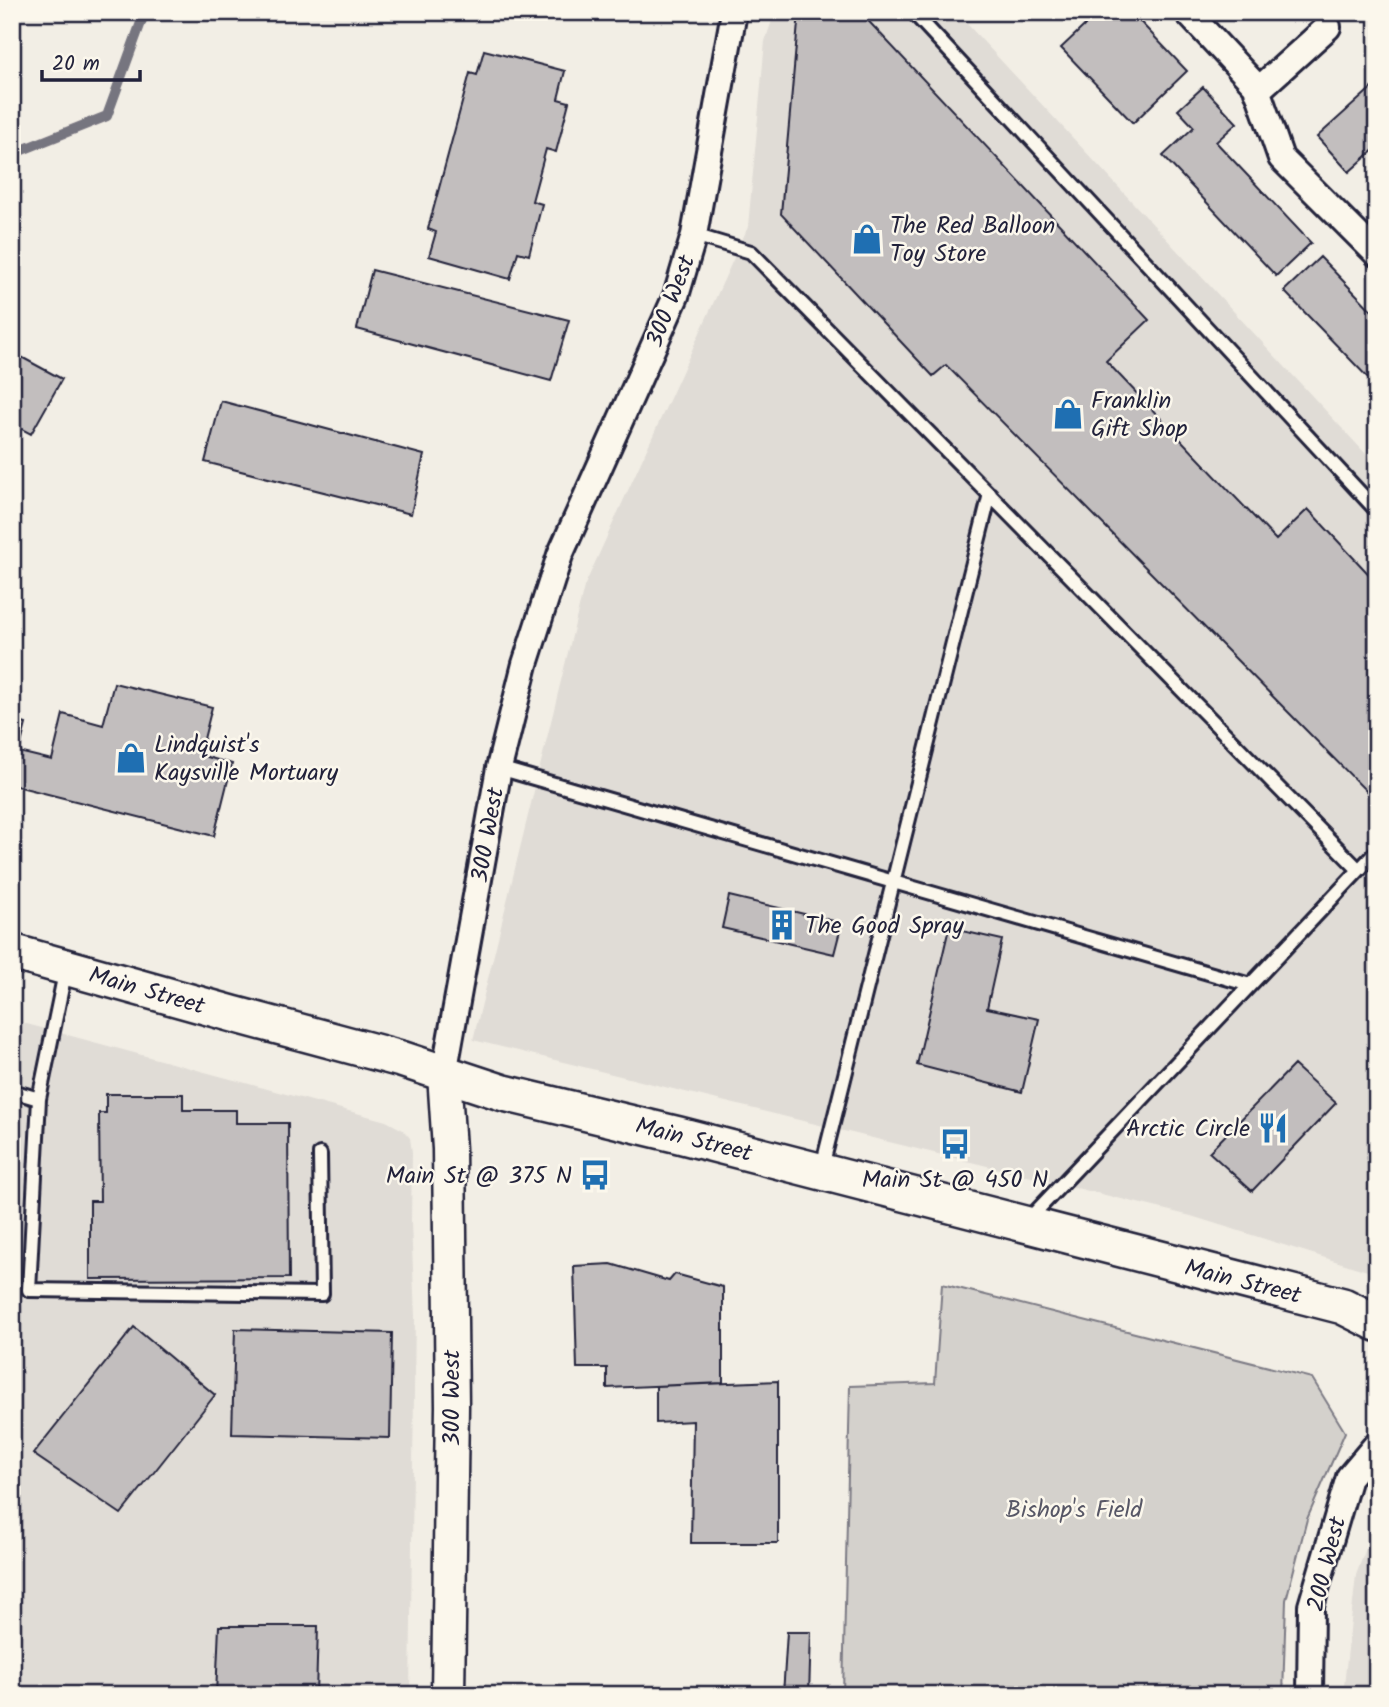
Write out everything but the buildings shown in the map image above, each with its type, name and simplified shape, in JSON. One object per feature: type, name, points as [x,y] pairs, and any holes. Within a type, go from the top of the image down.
[{"type":"main road","name":"Main Street","points":[[12,952],[401,1059],[504,1093],[821,1171],[1343,1306],[1377,1323]]},
{"type":"street","name":"300 West","points":[[448,1695],[452,1405],[449,1149],[444,1074],[499,768],[525,664],[560,555],[676,296],[694,235],[734,12]]},
{"type":"street","points":[[1187,12],[1256,86],[1281,158],[1377,254]]},
{"type":"street","points":[[1257,91],[1328,27]]},
{"type":"street","name":"200 West","points":[[1310,1695],[1311,1606],[1349,1477],[1377,1444]]},
{"type":"lane","points":[[913,12],[1377,511]]},
{"type":"lane","points":[[694,235],[751,252],[1359,870]]},
{"type":"lane","points":[[821,1171],[990,494]]},
{"type":"lane","points":[[499,768],[1250,985]]},
{"type":"lane","points":[[1025,1224],[1377,851]]},
{"type":"lane","points":[[66,967],[39,1098],[29,1290],[322,1294],[320,1154]]},
{"type":"lane","points":[[12,1091],[39,1098]]},
{"type":"shaded area","points":[[775,12],[956,12],[1377,466],[1377,1274],[1191,1216],[473,1040],[584,587],[748,227],[765,41]]},
{"type":"shaded area","points":[[12,1020],[386,1121],[403,1130],[410,1138],[415,1316],[410,1695],[12,1695]]},
{"type":"shaded area","points":[[1377,1519],[1377,1695],[1343,1695],[1356,1575]]},
{"type":"green space","name":"Bishop's Field","points":[[942,1284],[1312,1378],[1345,1432],[1307,1519],[1286,1600],[1283,1695],[843,1695],[850,1386],[935,1383]]},
{"type":"waterway","points":[[12,154],[107,116],[143,12]]},
{"type":"place","name":"The Red Balloon Toy Store","points":[[867,239]]},
{"type":"place","name":"Franklin Gift Shop","points":[[1068,414]]},
{"type":"place","name":"Lindquist's Kaysville Mortuary","points":[[131,758]]},
{"type":"place","name":"The Good Spray","points":[[782,925]]},
{"type":"place","name":"Arctic Circle","points":[[1273,1128]]},
{"type":"place","name":"Main St @ 450 N","points":[[955,1144]]},
{"type":"place","name":"Main St @ 375 N","points":[[595,1175]]}]
